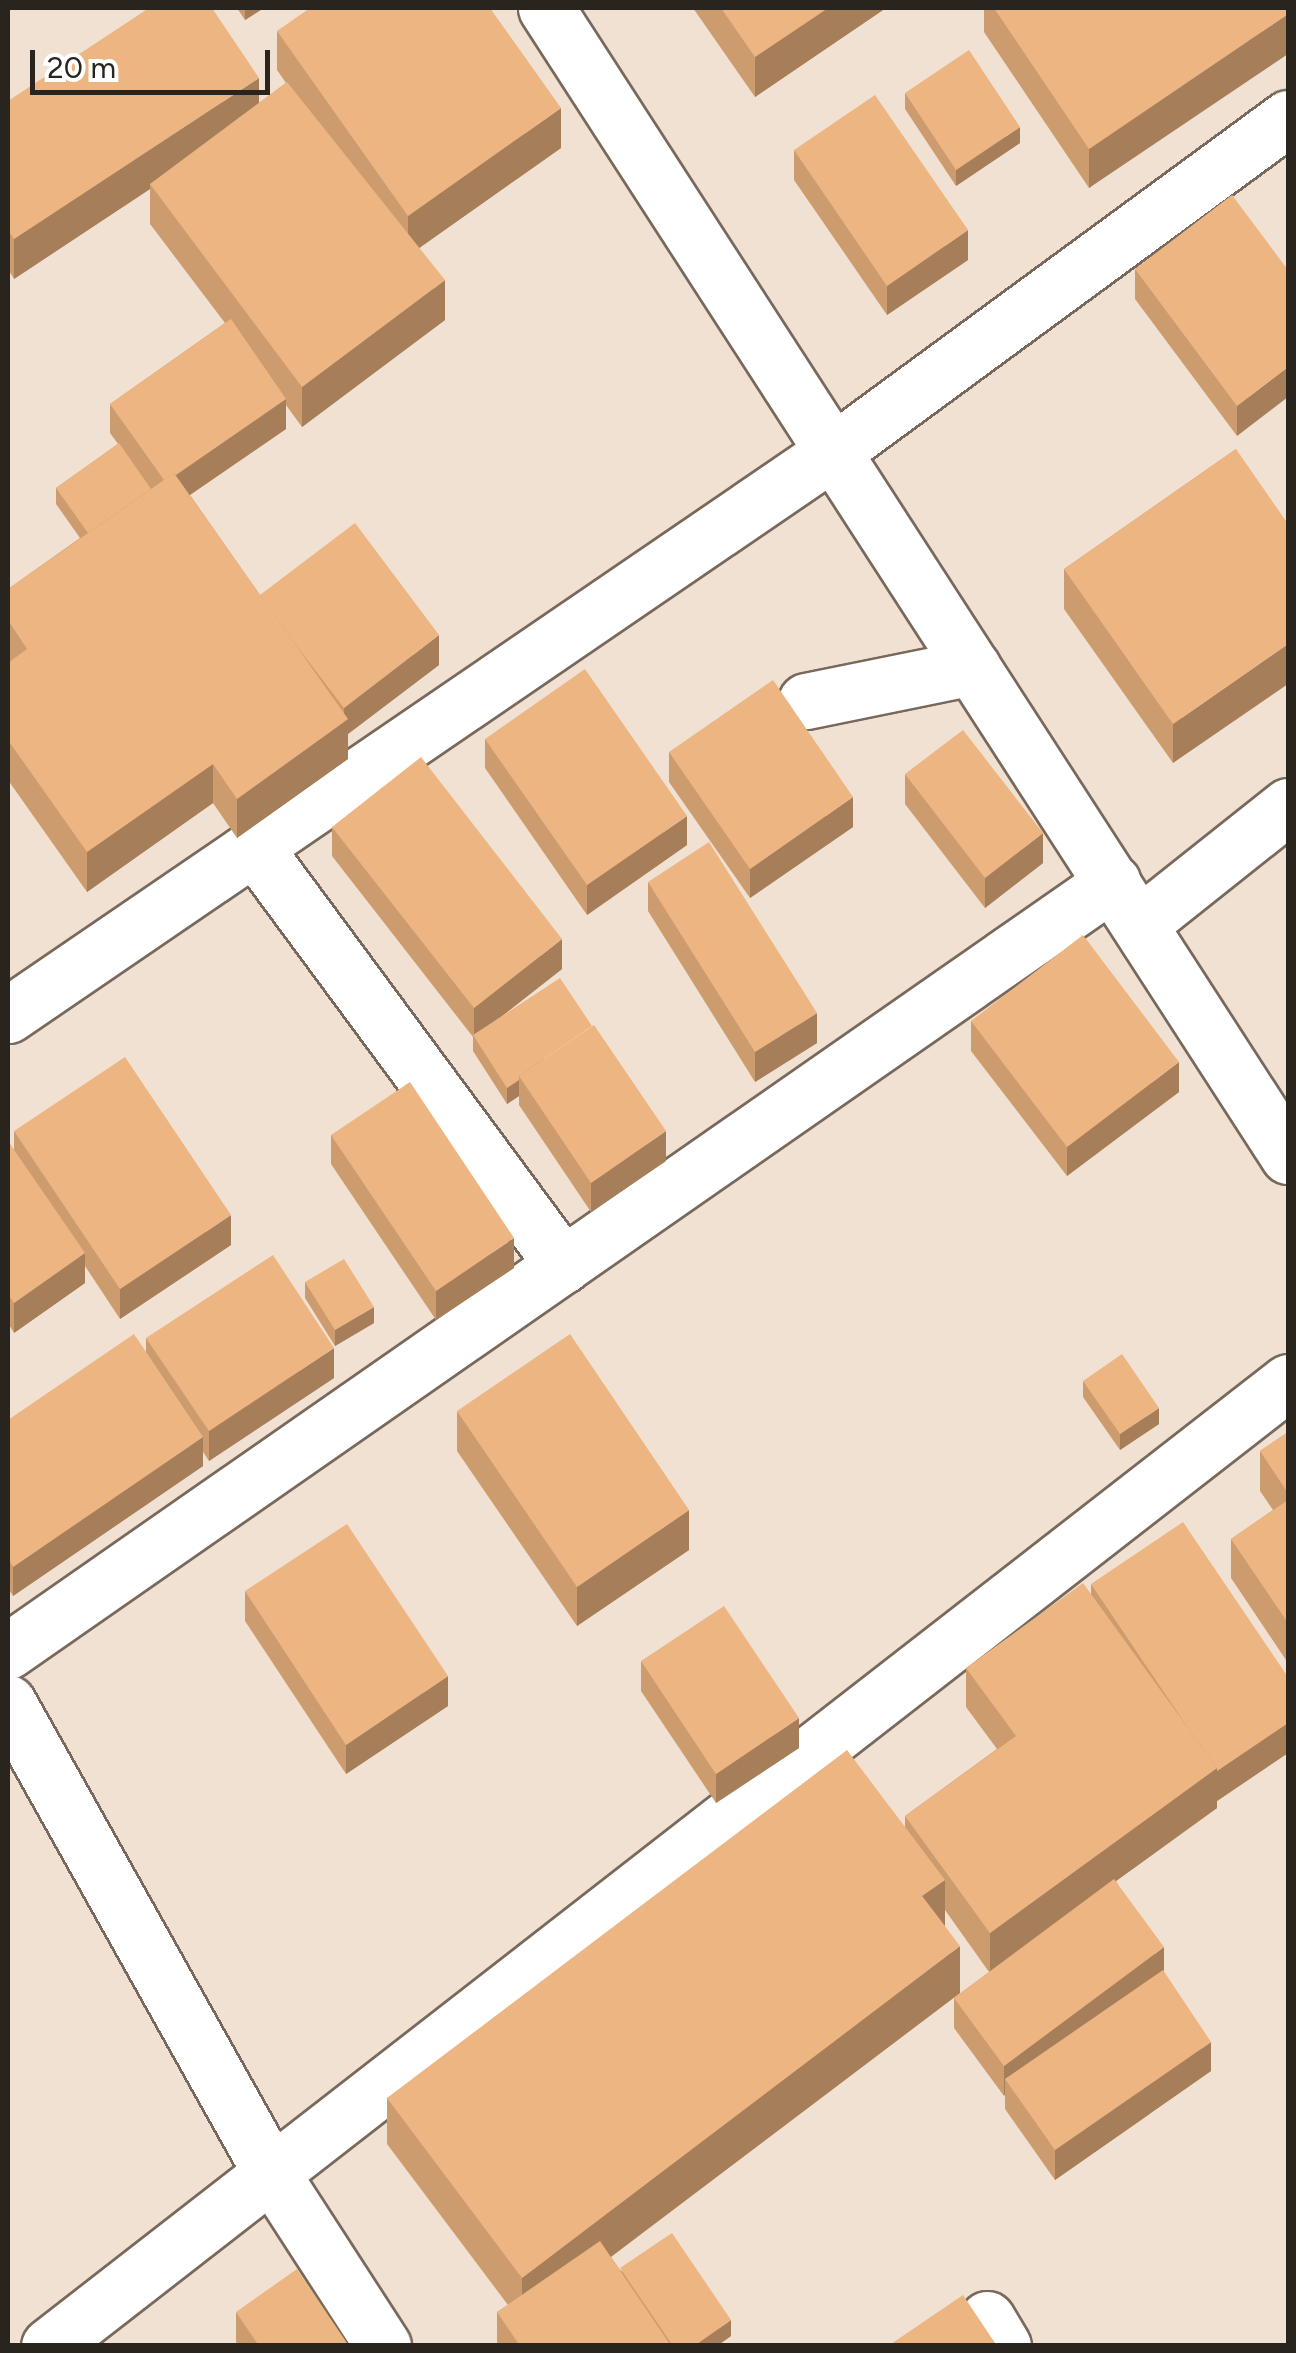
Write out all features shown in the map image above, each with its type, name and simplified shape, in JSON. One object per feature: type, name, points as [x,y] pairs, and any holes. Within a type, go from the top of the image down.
[{"type":"street","points":[[546,8],[1288,1156]]},
{"type":"street","points":[[8,1015],[834,451],[1288,118]]},
{"type":"street","points":[[806,701],[973,667]]},
{"type":"street","points":[[8,1651],[563,1265],[1127,902],[1288,806]]},
{"type":"street","points":[[254,846],[563,1265]]},
{"type":"street","points":[[49,2346],[1288,1382]]},
{"type":"street","points":[[8,1703],[270,2171],[383,2346]]},
{"type":"building","points":[[149,8],[212,8],[259,78],[14,239],[8,230],[8,101]]},
{"type":"building","points":[[310,8],[490,8],[561,108],[408,216],[277,31]]},
{"type":"building","points":[[721,8],[828,8],[755,57]]},
{"type":"building","points":[[994,8],[1288,8],[1288,14],[1089,149]]},
{"type":"building","points":[[969,50],[1020,127],[956,170],[905,93]]},
{"type":"building","points":[[287,82],[445,280],[302,387],[150,184]]},
{"type":"building","points":[[875,95],[968,230],[887,286],[794,150]]},
{"type":"building","points":[[1232,195],[1288,270],[1288,367],[1237,406],[1135,269]]},
{"type":"building","points":[[231,319],[286,399],[164,480],[110,404]]},
{"type":"building","points":[[119,443],[151,489],[88,533],[56,488]]},
{"type":"building","points":[[1236,449],[1288,524],[1288,644],[1173,724],[1064,569]]},
{"type":"building","points":[[174,473],[348,719],[237,799],[213,764],[87,852],[8,740],[8,663],[27,649],[8,620],[8,589]]},
{"type":"building","points":[[355,523],[439,635],[344,708],[260,595]]},
{"type":"building","points":[[585,669],[687,816],[587,885],[485,739]]},
{"type":"building","points":[[773,680],[853,797],[750,869],[669,752]]},
{"type":"building","points":[[963,730],[1043,833],[985,878],[905,774]]},
{"type":"building","points":[[421,757],[562,939],[474,1008],[332,827]]},
{"type":"building","points":[[709,842],[817,1013],[755,1052],[648,882]]},
{"type":"building","points":[[1083,935],[1179,1062],[1067,1147],[971,1021]]},
{"type":"building","points":[[560,978],[592,1026],[507,1088],[473,1035]]},
{"type":"building","points":[[594,1025],[666,1131],[591,1183],[519,1076]]},
{"type":"building","points":[[125,1057],[231,1215],[120,1289],[14,1131]]},
{"type":"building","points":[[410,1082],[514,1238],[436,1291],[331,1135]]},
{"type":"building","points":[[8,1141],[85,1253],[14,1303],[8,1294]]},
{"type":"building","points":[[273,1255],[334,1348],[209,1431],[146,1338]]},
{"type":"building","points":[[344,1259],[374,1307],[335,1330],[305,1282]]},
{"type":"building","points":[[134,1334],[203,1437],[13,1567],[8,1558],[8,1420]]},
{"type":"building","points":[[570,1334],[689,1510],[577,1587],[457,1411]]},
{"type":"building","points":[[1122,1354],[1159,1408],[1120,1434],[1083,1381]]},
{"type":"building","points":[[1288,1432],[1288,1493],[1260,1451]]},
{"type":"building","points":[[1288,1500],[1288,1623],[1231,1539]]},
{"type":"building","points":[[1183,1522],[1288,1677],[1288,1723],[1217,1771],[1091,1584]]},
{"type":"building","points":[[347,1524],[448,1676],[346,1745],[245,1591]]},
{"type":"building","points":[[1083,1583],[1217,1768],[990,1933],[905,1816],[1016,1736],[966,1668]]},
{"type":"building","points":[[724,1606],[799,1718],[716,1774],[641,1661]]},
{"type":"building","points":[[847,1750],[945,1880],[922,1896],[960,1946],[522,2278],[387,2098]]},
{"type":"building","points":[[1114,1879],[1164,1947],[1004,2066],[954,1998]]},
{"type":"building","points":[[1163,1970],[1211,2042],[1055,2150],[1005,2079]]},
{"type":"building","points":[[672,2233],[731,2320],[694,2346],[673,2346],[620,2268]]},
{"type":"building","points":[[600,2241],[669,2343],[520,2346],[497,2312]]},
{"type":"building","points":[[297,2269],[349,2346],[259,2346],[236,2312]]},
{"type":"building","points":[[963,2295],[997,2346],[888,2346]]}]
